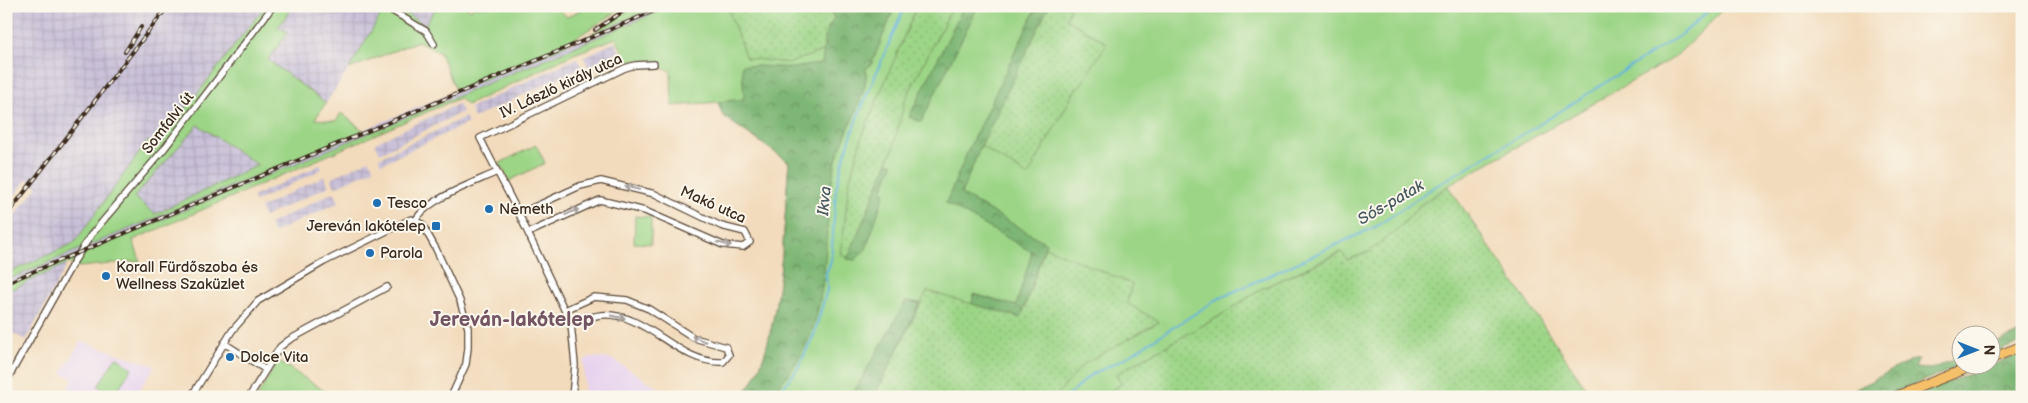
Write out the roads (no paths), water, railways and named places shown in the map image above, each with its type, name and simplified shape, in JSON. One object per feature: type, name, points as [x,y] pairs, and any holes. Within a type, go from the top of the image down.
[{"type":"main road","points":[[2000,355],[2022,346]]},
{"type":"main road","points":[[1894,397],[1950,375]]},
{"type":"street","name":"Somfalvi út","points":[[6,382],[80,252],[108,214],[164,149],[273,6]]},
{"type":"street","points":[[384,6],[426,31],[434,44]]},
{"type":"street","name":"IV. László király utca","points":[[497,172],[480,138],[625,68],[635,64],[654,64]]},
{"type":"street","points":[[416,220],[419,214],[432,204],[497,172],[571,324],[575,365],[572,397]]},
{"type":"street","name":"Makó utca","points":[[519,214],[580,186],[601,181],[666,198],[721,226],[745,232],[750,242],[742,247],[723,244],[645,211],[600,200],[528,233]]},
{"type":"street","points":[[191,397],[224,343],[246,314],[272,292],[408,219],[416,220],[422,224],[436,249],[460,301],[468,328],[466,364],[451,397]]},
{"type":"street","points":[[249,397],[280,347],[289,340],[387,287]]},
{"type":"street","points":[[565,310],[594,297],[627,300],[648,309],[694,338],[726,346],[729,355],[723,362],[714,362],[690,355],[628,320],[614,316],[588,318],[571,324]]},
{"type":"street","points":[[224,343],[266,370]]},
{"type":"waterway","name":"Ikva","points":[[776,397],[798,368],[814,335],[827,289],[826,273],[831,261],[836,189],[842,164],[857,118],[905,6]]},
{"type":"waterway","name":"Sós-patak","points":[[1067,397],[1089,376],[1125,358],[1218,299],[1377,226],[1434,187],[1537,126],[1682,34],[1714,6]]},
{"type":"railway","points":[[6,216],[168,6]]},
{"type":"railway","points":[[595,30],[631,6]]},
{"type":"railway","points":[[6,283],[666,6]]},
{"type":"railway","points":[[125,52],[141,27]]},
{"type":"place","name":"Tesco","points":[[377,203]]},
{"type":"place","name":"Németh","points":[[489,209]]},
{"type":"place","name":"Jereván lakótelep","points":[[436,226]]},
{"type":"place","name":"Parola","points":[[370,253]]},
{"type":"place","name":"Korall Fürdőszoba és Wellness Szaküzlet","points":[[106,276]]},
{"type":"place","name":"Dolce Vita","points":[[230,357]]},
{"type":"district","name":"Jereván-lakótelep","points":[[512,320]]}]
